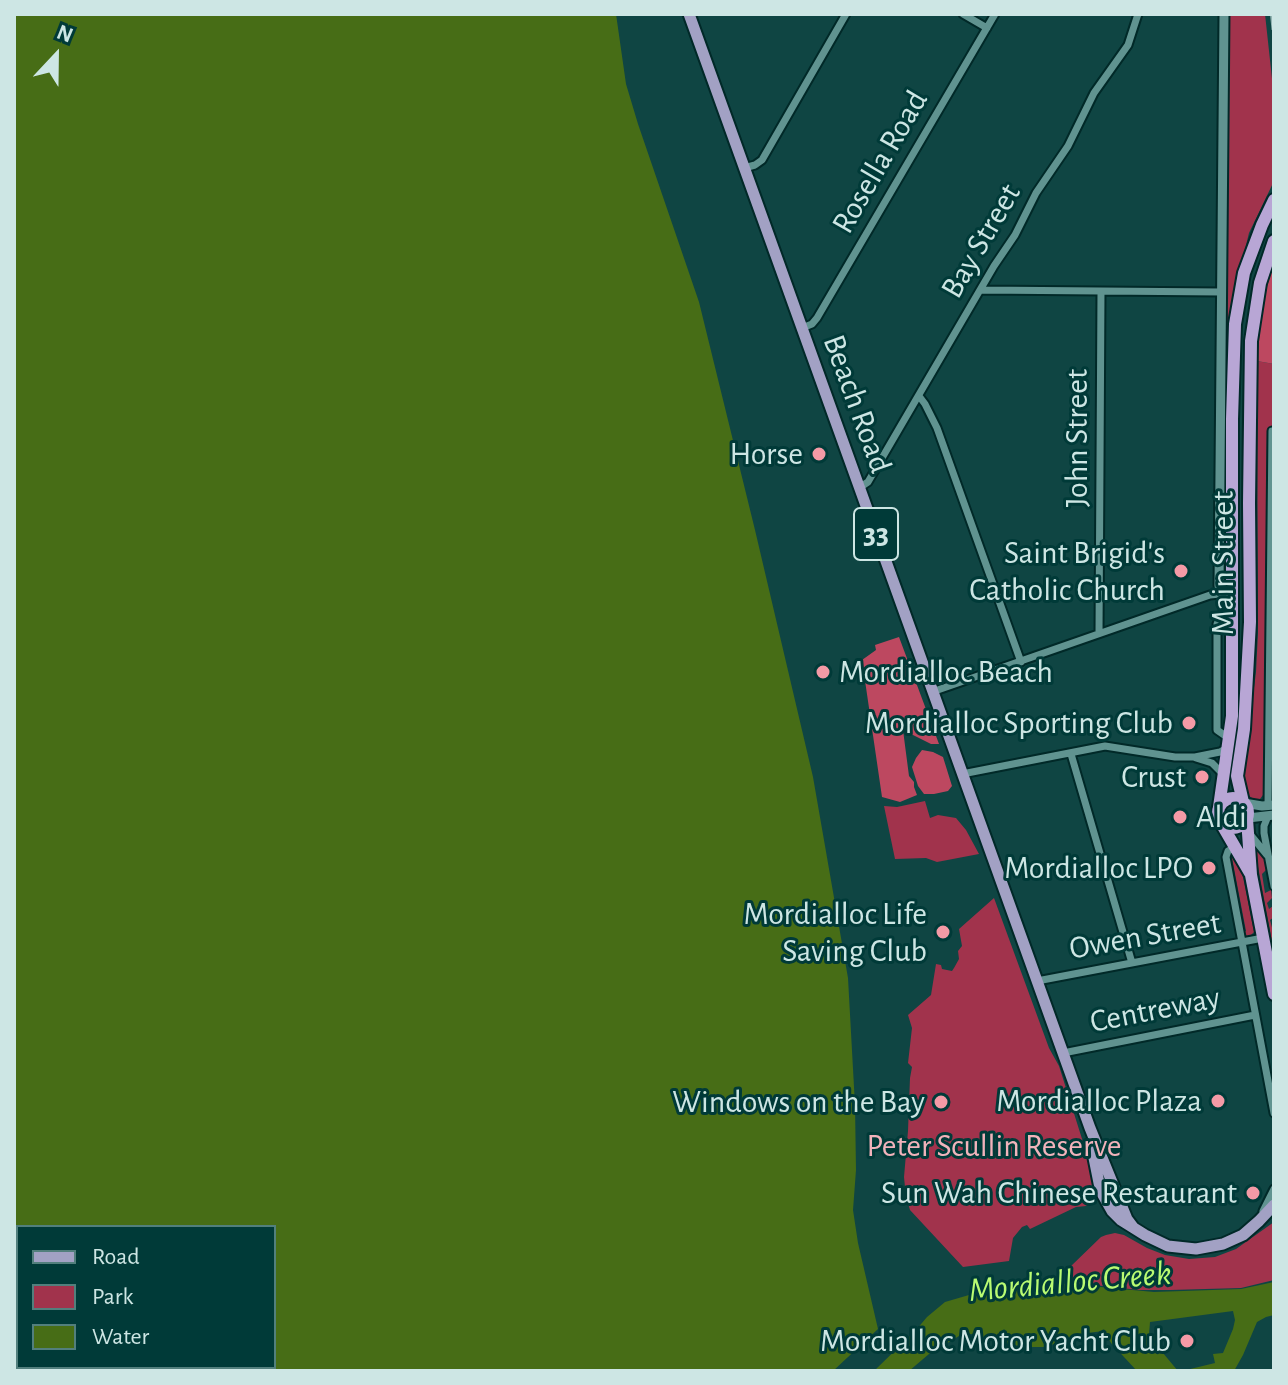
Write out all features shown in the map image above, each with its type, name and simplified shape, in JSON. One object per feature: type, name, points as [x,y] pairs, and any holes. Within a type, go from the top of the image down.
[{"type":"highway","name":"Main Street","points":[[1218,816],[1232,716],[1233,611],[1223,591],[1233,444],[1236,316],[1244,273],[1274,200]]},
{"type":"highway","name":"Main Street","points":[[1244,802],[1237,776],[1247,695],[1253,322],[1260,283],[1274,241]]},
{"type":"highway","points":[[1233,444],[1250,443]]},
{"type":"highway","points":[[1223,591],[1250,589]]},
{"type":"highway","points":[[1251,875],[1218,816],[1220,805],[1228,799],[1244,802],[1248,811],[1251,875],[1274,994]]},
{"type":"highway","points":[[1218,816],[1226,827],[1233,828],[1240,827],[1248,818]]},
{"type":"main road","name":"Beach Road","points":[[692,15],[744,168],[1090,1128],[1133,1227]]},
{"type":"main road","name":"Beach Road","points":[[1090,1128],[1098,1176],[1106,1201],[1118,1218],[1163,1244],[1196,1249],[1217,1246],[1234,1240],[1259,1222],[1274,1205]]},
{"type":"main road","points":[[1106,1201],[1121,1201]]},
{"type":"main road","points":[[1113,1212],[1121,1201]]},
{"type":"main road","name":"Beach Road","points":[[1259,1222],[1274,1216]]},
{"type":"street","points":[[744,168],[762,160],[846,14]]},
{"type":"street","points":[[963,14],[987,28]]},
{"type":"street","name":"Rosella Road","points":[[802,328],[817,318],[995,14]]},
{"type":"street","name":"Bay Street","points":[[859,488],[868,482],[1015,235],[1036,193],[1068,146],[1092,97],[1128,45],[1138,14]]},
{"type":"street","name":"Main Street","points":[[1223,591],[1221,292],[1224,14]]},
{"type":"street","points":[[981,290],[1221,292]]},
{"type":"street","name":"John Street","points":[[1099,633],[1101,291]]},
{"type":"street","points":[[919,396],[937,428],[1021,662]]},
{"type":"street","name":"Main Street","points":[[1272,431],[1271,810],[1264,830],[1274,886]]},
{"type":"street","points":[[932,692],[1223,591]]},
{"type":"street","points":[[962,774],[1105,746],[1162,756],[1195,757],[1220,752],[1229,743]]},
{"type":"street","points":[[1071,754],[1132,963]]},
{"type":"street","points":[[1195,757],[1212,763],[1224,775]]},
{"type":"street","points":[[1244,802],[1271,810]]},
{"type":"street","points":[[1248,818],[1271,810]]},
{"type":"street","name":"Main Street","points":[[1249,833],[1268,856]]},
{"type":"street","points":[[1235,847],[1228,851],[1226,857],[1274,1113]]},
{"type":"street","name":"Owen Street","points":[[1037,981],[1263,938]]},
{"type":"street","name":"Centreway","points":[[1063,1053],[1255,1015]]},
{"type":"street","points":[[1259,1222],[1274,1189]]},
{"type":"green space","points":[[1229,14],[1265,14],[1274,97],[1274,181],[1249,233],[1231,306],[1229,334],[1226,334],[1225,218]]},
{"type":"green space","points":[[1257,361],[1274,364],[1274,430],[1267,429],[1264,783],[1263,795],[1256,800],[1247,795],[1243,774],[1258,633]]},
{"type":"green space","points":[[925,801],[930,818],[938,815],[956,818],[979,854],[937,862],[926,858],[895,859],[884,806],[897,807]]},
{"type":"green space","points":[[1258,848],[1265,861],[1266,870],[1262,874],[1265,893],[1271,890],[1272,898],[1267,903],[1269,909],[1273,906],[1274,909],[1274,917],[1270,920],[1274,952],[1256,856]]},
{"type":"green space","points":[[1235,857],[1243,877],[1254,932],[1247,936],[1243,932],[1246,931],[1232,858]]},
{"type":"green space","name":"Peter Scullin Reserve","points":[[994,898],[1049,1048],[1059,1066],[1096,1190],[1095,1197],[1086,1206],[1076,1207],[1030,1229],[1027,1225],[1022,1227],[1013,1238],[1009,1261],[963,1267],[910,1210],[906,1197],[904,1177],[912,1067],[908,1063],[912,1028],[908,1015],[931,995],[936,964],[941,965],[942,969],[952,971],[954,968],[962,946],[959,929]]},
{"type":"green space","points":[[1274,1222],[1274,1280],[1241,1288],[1170,1290],[1066,1282],[1067,1276],[1073,1272],[1070,1267],[1106,1235],[1124,1235],[1165,1255],[1189,1259],[1215,1257],[1236,1249]]},
{"type":"shaded area","points":[[1274,260],[1274,364],[1257,361],[1262,306]]},
{"type":"shaded area","points":[[899,637],[939,744],[931,744],[903,730],[909,776],[917,795],[900,802],[882,797],[862,660],[876,650],[875,645]]},
{"type":"shaded area","points":[[922,750],[943,757],[952,786],[948,791],[924,794],[918,786],[912,767]]},
{"type":"water","points":[[14,14],[616,14],[626,84],[699,302],[755,530],[813,777],[848,978],[855,1105],[853,1210],[878,1329],[833,1371],[14,1371]]},
{"type":"water","points":[[1046,1282],[1154,1292],[1241,1289],[1274,1282],[1274,1315],[1257,1322],[1234,1371],[1182,1371],[1215,1363],[1213,1354],[1223,1353],[1233,1329],[1233,1311],[1150,1322],[1149,1335],[1162,1335],[1162,1340],[1153,1341],[1178,1371],[1137,1371],[1104,1331],[1087,1333],[1045,1347],[1002,1343],[971,1334],[959,1336],[929,1354],[909,1371],[874,1371],[945,1302]]},
{"type":"railway","points":[[1271,14],[1274,44]]},
{"type":"place","name":"Horse","points":[[819,454]]},
{"type":"place","name":"Saint Brigid's Catholic Church","points":[[1181,571]]},
{"type":"place","name":"Mordialloc Beach","points":[[823,672]]},
{"type":"place","name":"Mordialloc Sporting Club","points":[[1189,723]]},
{"type":"place","name":"Crust","points":[[1202,777]]},
{"type":"place","name":"Aldi","points":[[1180,817]]},
{"type":"place","name":"Mordialloc LPO","points":[[1209,868]]},
{"type":"place","name":"Mordialloc Life Saving Club","points":[[943,932]]},
{"type":"place","name":"Mordialloc Plaza","points":[[1218,1101]]},
{"type":"place","name":"Windows on the Bay","points":[[941,1102]]},
{"type":"place","name":"Sun Wah Chinese Restaurant","points":[[1253,1193]]},
{"type":"place","name":"Mordialloc Motor Yacht Club","points":[[1187,1341]]},
{"type":"water label","name":"Mordialloc Creek","points":[[1070,1282]]}]
